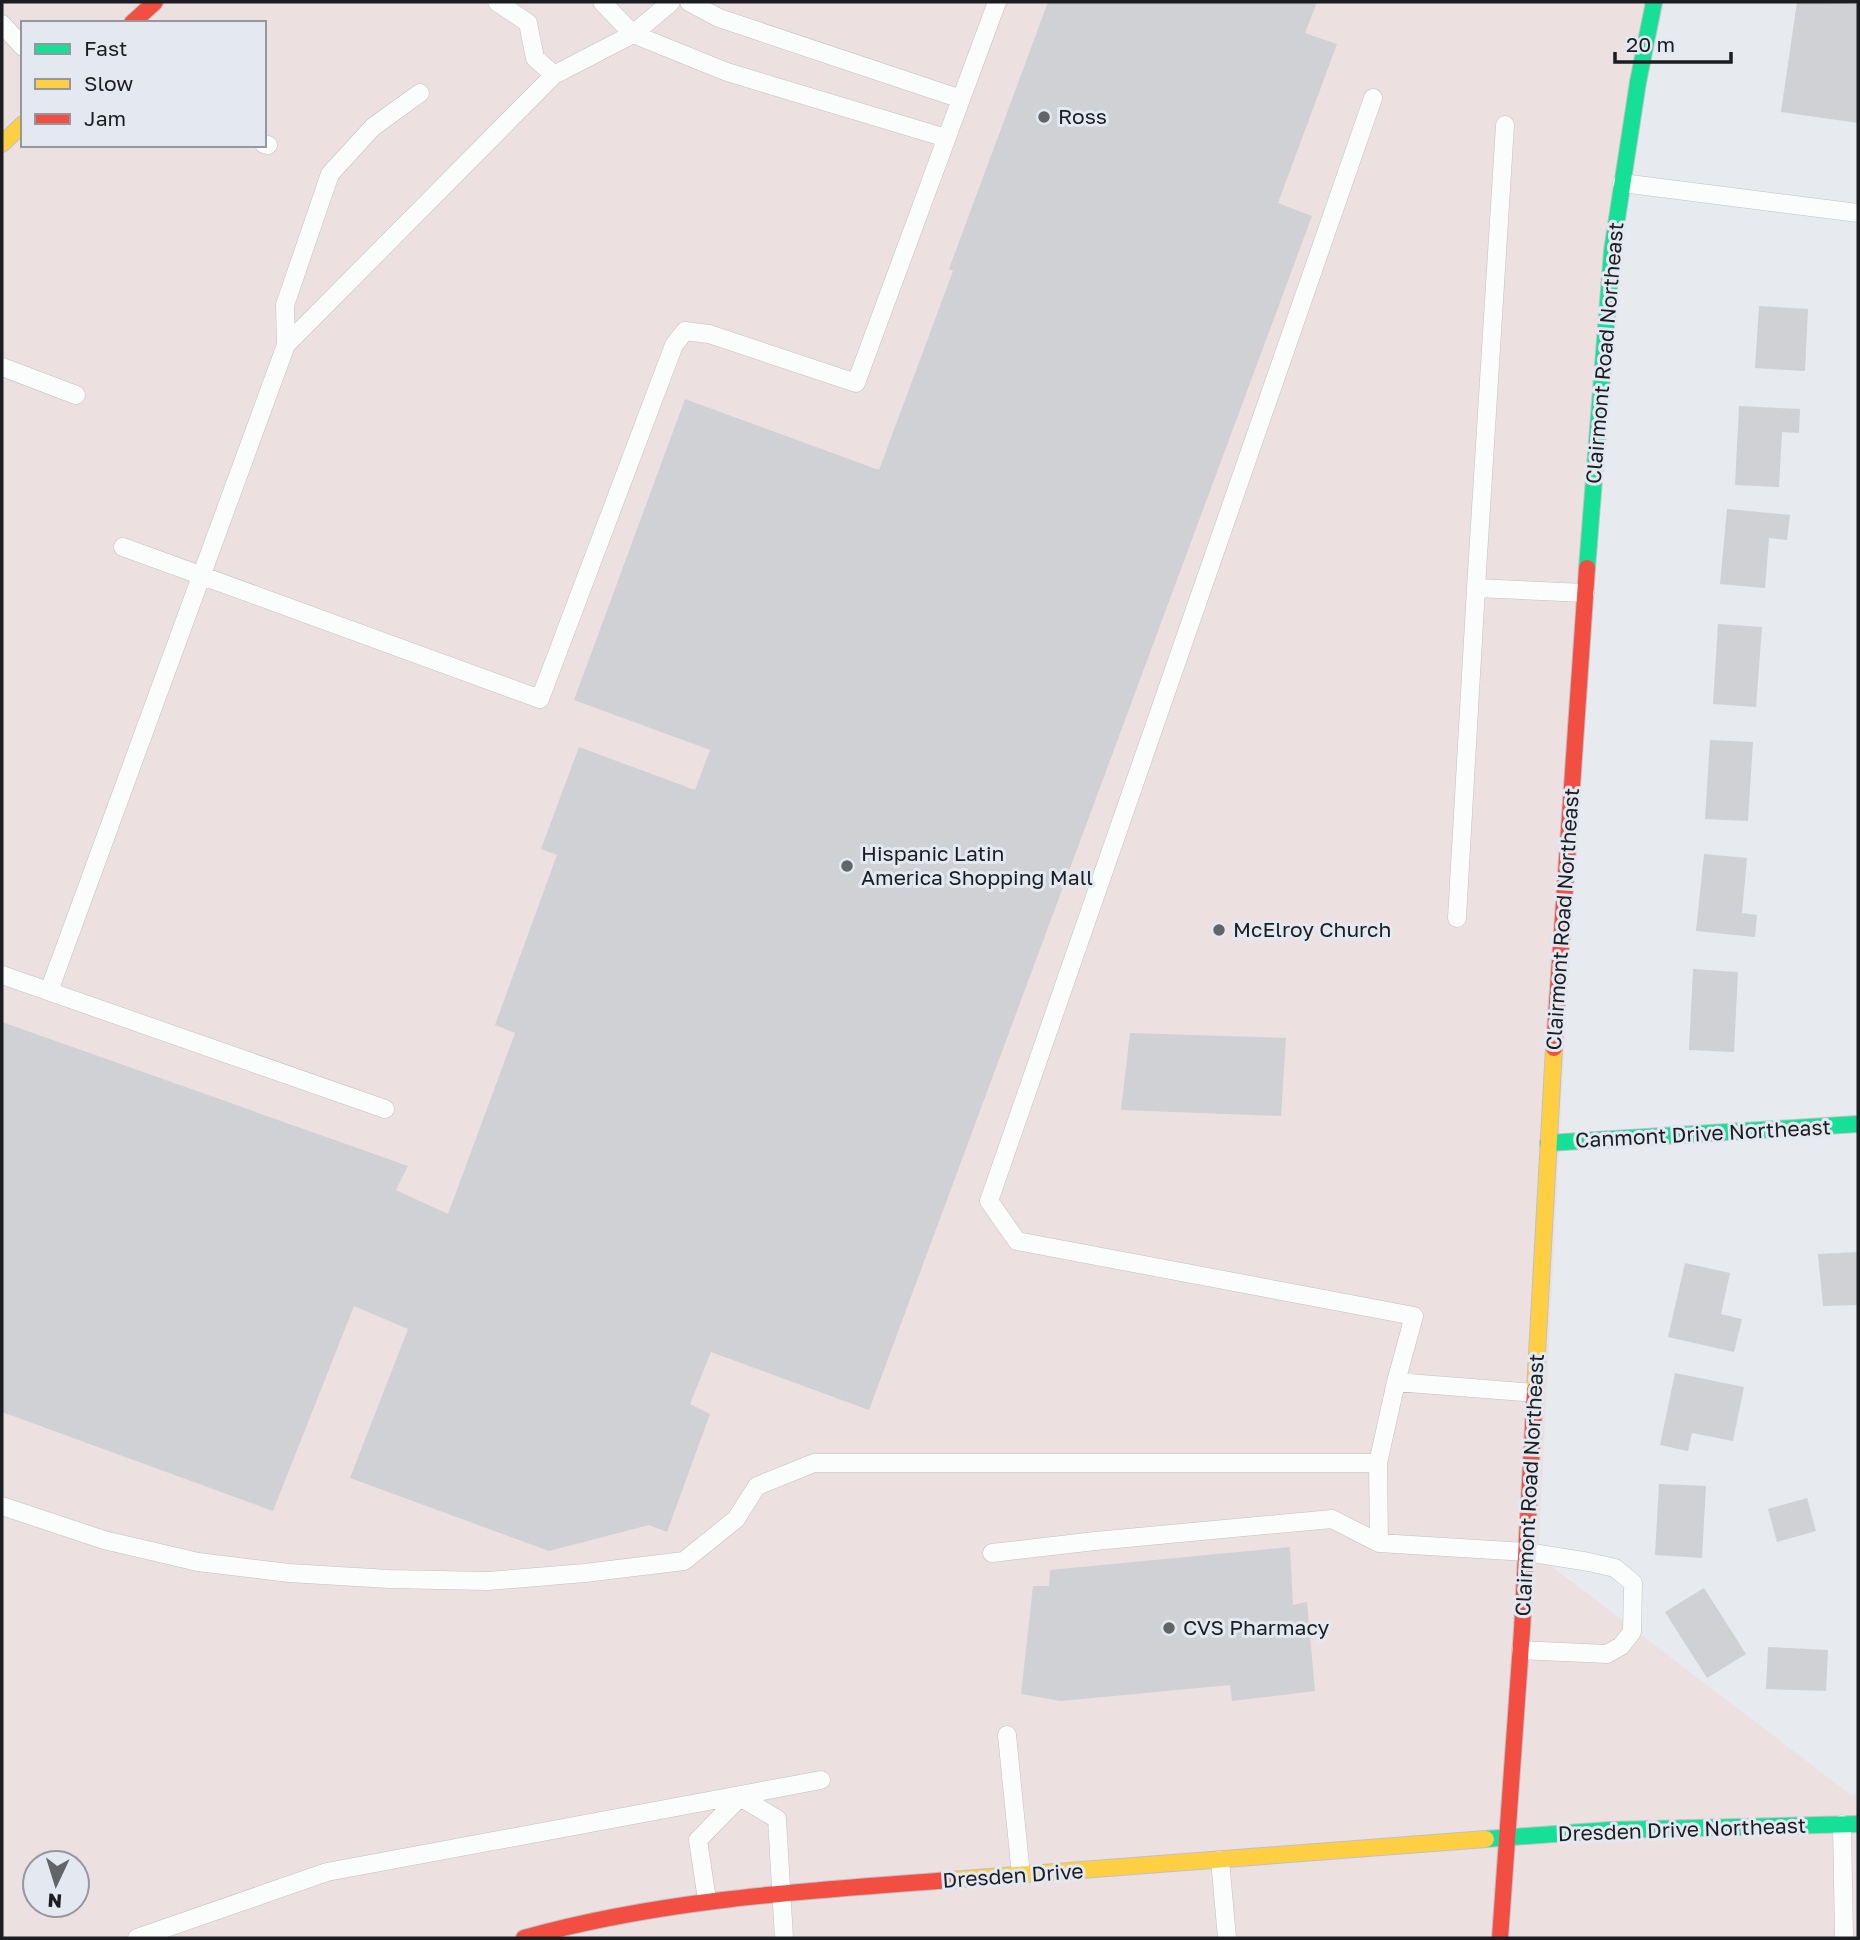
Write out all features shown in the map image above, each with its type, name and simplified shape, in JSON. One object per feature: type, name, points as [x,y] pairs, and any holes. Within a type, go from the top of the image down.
[{"type":"main road","points":[[134,21],[155,2]]},
{"type":"main road","name":"Clairmont Road Northeast","points":[[1500,1938],[1527,1552],[1548,1143],[1585,593],[1612,251],[1638,82],[1654,2]]},
{"type":"main road","points":[[2,144],[21,126]]},
{"type":"main road","name":"Canmont Drive Northeast","points":[[1548,1143],[1858,1124]]},
{"type":"main road","name":"Dresden Drive Northeast","points":[[1506,1839],[1611,1830],[1850,1824]]},
{"type":"main road","name":"Dresden Drive","points":[[523,1938],[557,1928],[706,1900],[1506,1839]]},
{"type":"lane","points":[[497,2],[528,23],[535,58],[554,75]]},
{"type":"lane","points":[[602,2],[633,34],[727,72],[946,138]]},
{"type":"lane","points":[[286,345],[554,75],[633,34],[671,2]]},
{"type":"lane","points":[[689,2],[719,18],[961,99]]},
{"type":"lane","points":[[123,547],[540,699],[674,345],[685,331],[709,334],[856,383],[997,2]]},
{"type":"lane","points":[[2,24],[21,45]]},
{"type":"lane","points":[[48,991],[286,345],[285,305],[330,174],[373,127],[420,93]]},
{"type":"lane","points":[[1373,98],[989,1201],[1017,1241],[1414,1316],[1378,1463],[1379,1543]]},
{"type":"lane","points":[[1457,918],[1505,125]]},
{"type":"lane","points":[[1622,184],[1858,213]]},
{"type":"lane","points":[[2,367],[76,395]]},
{"type":"lane","points":[[1476,588],[1585,593]]},
{"type":"lane","points":[[2,975],[385,1109]]},
{"type":"lane","points":[[1396,1382],[1535,1393]]},
{"type":"lane","points":[[2,1506],[104,1540],[198,1562],[289,1573],[488,1581],[684,1561],[736,1518],[757,1486],[814,1463],[1378,1463]]},
{"type":"lane","points":[[992,1553],[1332,1520],[1379,1543],[1527,1552],[1615,1568],[1633,1583],[1632,1632],[1620,1646],[1606,1654],[1521,1650]]},
{"type":"lane","points":[[1007,1735],[1021,1875]]},
{"type":"lane","points":[[137,1938],[327,1872],[821,1780]]},
{"type":"lane","points":[[740,1797],[777,1819],[784,1938]]},
{"type":"lane","points":[[706,1900],[698,1840],[740,1797]]},
{"type":"lane","points":[[1844,1938],[1850,1824]]},
{"type":"lane","points":[[1220,1860],[1227,1938]]},
{"type":"shaded area","points":[[2,2],[1665,2],[1606,249],[1538,1556],[1851,1795],[1858,1794],[1858,1938],[2,1938]]},
{"type":"building","points":[[1048,2],[1317,2],[1305,33],[1337,44],[1278,203],[1312,216],[869,1410],[711,1352],[690,1404],[710,1414],[667,1532],[649,1525],[549,1551],[350,1478],[408,1329],[354,1306],[273,1511],[2,1412],[2,1022],[408,1166],[396,1190],[448,1214],[515,1033],[495,1025],[557,855],[541,849],[579,747],[695,790],[710,750],[574,700],[685,399],[879,470],[953,271],[949,269]]},
{"type":"building","points":[[1797,2],[1858,4],[1858,123],[1781,112]]},
{"type":"building","points":[[1759,306],[1808,309],[1805,371],[1755,368]]},
{"type":"building","points":[[1739,406],[1800,409],[1799,433],[1782,432],[1779,487],[1735,485]]},
{"type":"building","points":[[1727,509],[1790,515],[1787,540],[1769,538],[1765,588],[1720,584]]},
{"type":"building","points":[[1718,624],[1762,627],[1756,707],[1713,704]]},
{"type":"building","points":[[1710,740],[1753,742],[1748,821],[1705,819]]},
{"type":"building","points":[[1704,854],[1747,858],[1742,913],[1757,915],[1755,937],[1696,931]]},
{"type":"building","points":[[1693,969],[1738,972],[1734,1052],[1689,1050]]},
{"type":"building","points":[[1130,1033],[1286,1038],[1281,1116],[1121,1110]]},
{"type":"building","points":[[1858,1252],[1858,1305],[1823,1306],[1818,1254]]},
{"type":"building","points":[[1685,1263],[1730,1273],[1721,1314],[1742,1319],[1734,1352],[1668,1337]]},
{"type":"building","points":[[1675,1373],[1744,1387],[1733,1441],[1692,1433],[1688,1451],[1660,1445]]},
{"type":"building","points":[[1659,1484],[1706,1486],[1702,1558],[1655,1555]]},
{"type":"building","points":[[1807,1498],[1816,1531],[1777,1542],[1768,1509]]},
{"type":"building","name":"CVS Pharmacy","points":[[1290,1547],[1293,1605],[1307,1602],[1315,1691],[1232,1701],[1230,1685],[1061,1701],[1021,1694],[1033,1586],[1049,1586],[1050,1570]]},
{"type":"building","points":[[1704,1588],[1746,1654],[1707,1678],[1665,1612]]},
{"type":"building","points":[[1768,1647],[1828,1650],[1826,1691],[1766,1689]]},
{"type":"traffic: fast","points":[[1587,568],[1612,251],[1638,82],[1654,2]]},
{"type":"traffic: fast","points":[[1548,1143],[1858,1124]]},
{"type":"traffic: fast","points":[[1486,1839],[1610,1830],[1858,1824]]},
{"type":"traffic: slow","points":[[2,144],[21,126]]},
{"type":"traffic: slow","points":[[1535,1390],[1554,1048]]},
{"type":"traffic: slow","points":[[950,1880],[1486,1839]]},
{"type":"traffic: jam","points":[[134,21],[155,2]]},
{"type":"traffic: jam","points":[[1554,1048],[1587,568]]},
{"type":"traffic: jam","points":[[1500,1938],[1522,1630],[1535,1390]]},
{"type":"traffic: jam","points":[[524,1938],[682,1905],[950,1880]]},
{"type":"place","name":"Ross","points":[[1044,117]]},
{"type":"place","name":"Hispanic Latin America Shopping Mall","points":[[847,866]]},
{"type":"place","name":"McElroy Church","points":[[1219,930]]},
{"type":"place","name":"CVS Pharmacy","points":[[1169,1628]]}]
